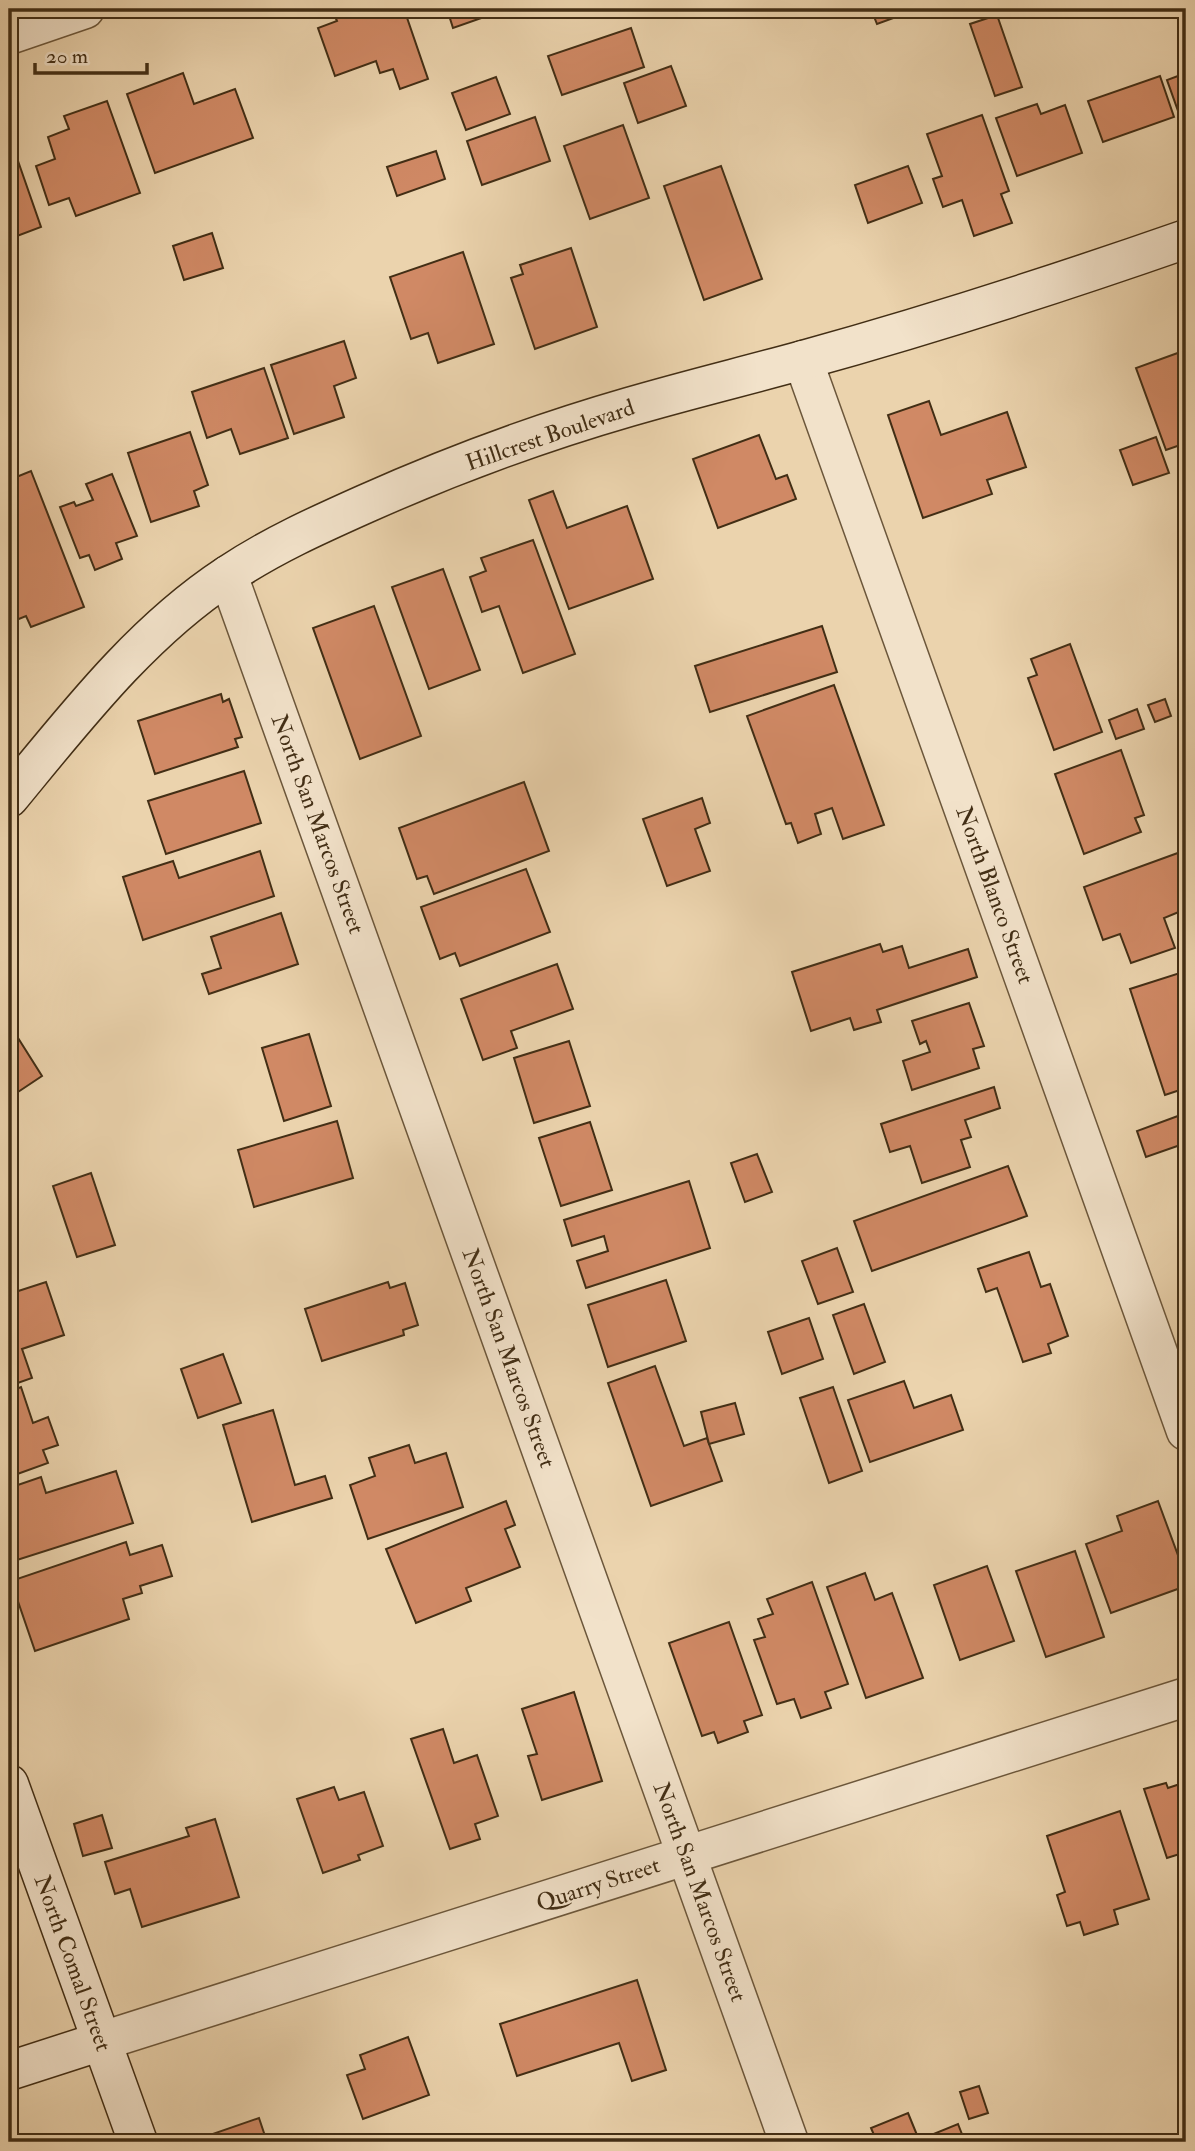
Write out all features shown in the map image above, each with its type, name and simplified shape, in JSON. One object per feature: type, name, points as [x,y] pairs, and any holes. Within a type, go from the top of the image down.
[{"type":"street","points":[[9,35],[85,9]]},
{"type":"street","name":"Hillcrest Boulevard","points":[[9,798],[113,676],[172,617],[228,575],[298,534],[401,488],[498,451],[627,408],[920,327],[1046,288],[1186,239]]},
{"type":"street","name":"North Blanco Street","points":[[803,360],[1186,1431]]},
{"type":"street","name":"North San Marcos Street","points":[[228,575],[789,2142]]},
{"type":"street","name":"Quarry Street","points":[[9,2071],[1186,1697]]},
{"type":"street","name":"North Comal Street","points":[[9,1784],[138,2142]]},
{"type":"building","points":[[347,9],[404,9],[428,79],[400,89],[393,69],[380,73],[376,61],[335,76],[318,28],[337,21],[334,14]]},
{"type":"building","points":[[447,9],[507,9],[453,28]]},
{"type":"building","points":[[871,9],[918,9],[877,24]]},
{"type":"building","points":[[997,15],[1022,87],[995,96],[970,24]]},
{"type":"building","points":[[631,28],[644,67],[562,95],[548,56]]},
{"type":"building","points":[[671,66],[686,106],[638,123],[624,83]]},
{"type":"building","points":[[183,73],[194,104],[235,89],[253,138],[155,173],[127,94]]},
{"type":"building","points":[[1186,73],[1186,121],[1182,122],[1167,80]]},
{"type":"building","points":[[1160,76],[1174,117],[1103,142],[1088,101]]},
{"type":"building","points":[[496,77],[510,114],[466,130],[452,93]]},
{"type":"building","points":[[107,101],[140,193],[76,216],[69,198],[49,205],[36,166],[55,159],[48,137],[69,129],[64,116]]},
{"type":"building","points":[[1037,104],[1041,114],[1065,105],[1082,153],[1017,176],[996,118]]},
{"type":"building","points":[[982,115],[1009,191],[1001,194],[1012,223],[974,236],[962,200],[943,207],[933,179],[942,176],[927,134]]},
{"type":"building","points":[[535,117],[550,161],[482,185],[467,141]]},
{"type":"building","points":[[623,125],[649,198],[590,219],[564,146]]},
{"type":"building","points":[[9,139],[41,227],[9,239]]},
{"type":"building","points":[[436,151],[445,179],[397,196],[387,167]]},
{"type":"building","points":[[721,166],[762,279],[704,300],[664,186]]},
{"type":"building","points":[[908,166],[922,203],[868,223],[855,185]]},
{"type":"building","points":[[212,233],[223,268],[184,280],[173,246]]},
{"type":"building","points":[[571,248],[597,327],[535,349],[511,278],[523,274],[520,265]]},
{"type":"building","points":[[463,252],[494,344],[438,363],[428,333],[411,339],[390,277]]},
{"type":"building","points":[[344,341],[356,378],[334,386],[344,417],[294,434],[271,365]]},
{"type":"building","points":[[1186,350],[1186,443],[1166,450],[1136,368]]},
{"type":"building","points":[[264,368],[288,438],[240,454],[231,429],[207,438],[192,392]]},
{"type":"building","points":[[929,401],[941,435],[1007,412],[1026,467],[987,480],[992,494],[923,518],[888,415]]},
{"type":"building","points":[[190,432],[208,485],[194,491],[199,506],[151,522],[128,453]]},
{"type":"building","points":[[759,435],[776,479],[787,475],[796,499],[718,528],[693,459]]},
{"type":"building","points":[[1156,437],[1169,473],[1133,485],[1120,450]]},
{"type":"building","points":[[31,471],[84,607],[31,627],[26,616],[9,623],[9,480]]},
{"type":"building","points":[[112,474],[137,536],[116,543],[122,559],[95,570],[89,555],[80,558],[60,507],[74,502],[76,506],[93,500],[86,484]]},
{"type":"building","points":[[553,491],[567,528],[627,506],[653,579],[569,609],[529,500]]},
{"type":"building","points":[[533,540],[575,654],[523,673],[499,606],[482,612],[470,577],[486,571],[481,558]]},
{"type":"building","points":[[443,569],[480,670],[429,689],[392,587]]},
{"type":"building","points":[[374,606],[421,736],[360,759],[313,628]]},
{"type":"building","points":[[822,626],[837,672],[710,712],[695,666]]},
{"type":"building","points":[[1070,644],[1102,732],[1054,750],[1028,678],[1037,675],[1031,659]]},
{"type":"building","points":[[834,685],[884,825],[843,839],[832,808],[815,814],[821,834],[798,843],[791,823],[786,824],[747,716]]},
{"type":"building","points":[[221,694],[223,702],[229,699],[242,737],[235,739],[238,747],[155,774],[138,721]]},
{"type":"building","points":[[1165,699],[1171,716],[1155,722],[1148,705]]},
{"type":"building","points":[[1137,709],[1144,729],[1116,739],[1109,720]]},
{"type":"building","points":[[1121,750],[1144,815],[1135,818],[1141,832],[1084,854],[1055,774]]},
{"type":"building","points":[[244,771],[261,823],[166,854],[148,801]]},
{"type":"building","points":[[524,782],[549,851],[434,894],[427,876],[417,879],[399,828]]},
{"type":"building","points":[[702,798],[710,823],[695,829],[710,871],[667,886],[643,819]]},
{"type":"building","points":[[1186,850],[1186,909],[1164,918],[1175,948],[1131,963],[1120,934],[1103,940],[1084,887]]},
{"type":"building","points":[[260,851],[274,896],[143,940],[123,877],[173,861],[179,878]]},
{"type":"building","points":[[526,869],[550,932],[460,966],[455,953],[440,959],[421,907]]},
{"type":"building","points":[[281,913],[298,964],[209,994],[202,974],[221,968],[211,937]]},
{"type":"building","points":[[880,944],[883,952],[902,946],[909,968],[968,949],[977,977],[877,1010],[881,1022],[854,1030],[850,1018],[811,1031],[792,972]]},
{"type":"building","points":[[557,964],[573,1009],[511,1031],[517,1048],[483,1060],[461,999]]},
{"type":"building","points":[[1186,971],[1186,1088],[1165,1095],[1130,989]]},
{"type":"building","points":[[969,1003],[984,1046],[973,1049],[979,1068],[912,1090],[903,1061],[930,1052],[926,1041],[920,1044],[912,1021]]},
{"type":"building","points":[[13,1030],[42,1076],[9,1098],[9,1033]]},
{"type":"building","points":[[309,1034],[331,1106],[284,1121],[262,1048]]},
{"type":"building","points":[[569,1041],[590,1106],[534,1123],[514,1058]]},
{"type":"building","points":[[994,1087],[1000,1108],[965,1120],[971,1137],[961,1140],[970,1167],[922,1183],[910,1146],[890,1152],[881,1124]]},
{"type":"building","points":[[1186,1113],[1186,1143],[1146,1157],[1137,1131]]},
{"type":"building","points":[[337,1121],[353,1178],[254,1207],[238,1150]]},
{"type":"building","points":[[590,1122],[612,1190],[561,1206],[539,1138]]},
{"type":"building","points":[[757,1154],[772,1192],[745,1202],[731,1163]]},
{"type":"building","points":[[1008,1166],[1027,1216],[872,1271],[854,1221]]},
{"type":"building","points":[[91,1173],[115,1245],[77,1257],[53,1186]]},
{"type":"building","points":[[689,1181],[710,1248],[586,1288],[577,1261],[608,1251],[604,1236],[572,1246],[564,1220]]},
{"type":"building","points":[[837,1248],[853,1292],[818,1304],[802,1261]]},
{"type":"building","points":[[1029,1252],[1041,1287],[1050,1284],[1068,1336],[1048,1344],[1051,1353],[1023,1362],[997,1288],[986,1292],[978,1269]]},
{"type":"building","points":[[666,1280],[686,1341],[608,1367],[588,1305]]},
{"type":"building","points":[[46,1282],[64,1335],[22,1349],[32,1378],[9,1386],[9,1294]]},
{"type":"building","points":[[388,1282],[390,1288],[405,1283],[418,1325],[403,1330],[404,1335],[322,1361],[305,1309]]},
{"type":"building","points":[[864,1304],[885,1362],[854,1374],[833,1315]]},
{"type":"building","points":[[809,1318],[823,1359],[782,1374],[768,1332]]},
{"type":"building","points":[[223,1354],[241,1403],[198,1418],[181,1369]]},
{"type":"building","points":[[655,1366],[684,1446],[707,1438],[722,1481],[651,1506],[608,1383]]},
{"type":"building","points":[[904,1381],[914,1408],[951,1395],[963,1430],[870,1462],[848,1400]]},
{"type":"building","points":[[21,1387],[33,1423],[48,1417],[58,1445],[43,1450],[48,1463],[9,1477],[9,1392]]},
{"type":"building","points":[[833,1387],[862,1471],[829,1483],[800,1398]]},
{"type":"building","points":[[735,1403],[744,1434],[709,1444],[701,1412]]},
{"type":"building","points":[[273,1410],[295,1485],[325,1476],[332,1498],[252,1522],[223,1425]]},
{"type":"building","points":[[409,1445],[415,1463],[446,1453],[463,1507],[368,1539],[350,1485],[375,1476],[369,1458]]},
{"type":"building","points":[[116,1471],[133,1523],[17,1560],[9,1533],[9,1488],[41,1477],[46,1493]]},
{"type":"building","points":[[506,1501],[515,1525],[505,1529],[520,1567],[466,1588],[471,1601],[416,1623],[386,1549]]},
{"type":"building","points":[[1158,1501],[1186,1577],[1186,1586],[1111,1613],[1086,1544],[1122,1531],[1117,1516]]},
{"type":"building","points":[[126,1542],[130,1555],[162,1545],[172,1576],[140,1586],[142,1593],[123,1599],[129,1619],[35,1651],[11,1581]]},
{"type":"building","points":[[1075,1551],[1104,1637],[1046,1657],[1016,1571]]},
{"type":"building","points":[[987,1566],[1014,1641],[960,1660],[934,1585]]},
{"type":"building","points":[[865,1573],[875,1600],[892,1593],[923,1678],[866,1698],[827,1587]]},
{"type":"building","points":[[812,1582],[848,1684],[825,1692],[831,1708],[801,1718],[794,1699],[777,1704],[754,1640],[765,1637],[758,1619],[773,1614],[767,1599]]},
{"type":"building","points":[[729,1622],[762,1715],[744,1721],[748,1732],[718,1743],[714,1732],[702,1736],[669,1643]]},
{"type":"building","points":[[574,1692],[602,1781],[542,1800],[528,1756],[537,1754],[522,1709]]},
{"type":"building","points":[[443,1729],[454,1763],[477,1755],[498,1816],[475,1824],[480,1839],[450,1849],[411,1739]]},
{"type":"building","points":[[1186,1782],[1186,1852],[1167,1858],[1144,1789],[1166,1783],[1168,1788]]},
{"type":"building","points":[[334,1787],[339,1800],[364,1792],[383,1846],[358,1855],[360,1860],[323,1873],[297,1799]]},
{"type":"building","points":[[1120,1811],[1149,1899],[1114,1910],[1118,1924],[1084,1935],[1080,1922],[1067,1926],[1057,1895],[1065,1892],[1047,1836]]},
{"type":"building","points":[[102,1815],[112,1848],[83,1856],[74,1824]]},
{"type":"building","points":[[215,1819],[239,1897],[142,1927],[130,1889],[115,1894],[105,1862],[189,1836],[186,1828]]},
{"type":"building","points":[[637,1980],[666,2070],[632,2081],[619,2043],[517,2076],[500,2024]]},
{"type":"building","points":[[408,2037],[429,2095],[363,2119],[347,2075],[365,2069],[360,2055]]},
{"type":"building","points":[[979,2086],[988,2113],[969,2119],[960,2092]]},
{"type":"building","points":[[908,2113],[919,2140],[958,2124],[965,2142],[877,2142],[871,2128]]},
{"type":"building","points":[[259,2118],[267,2142],[203,2142],[201,2138]]}]
